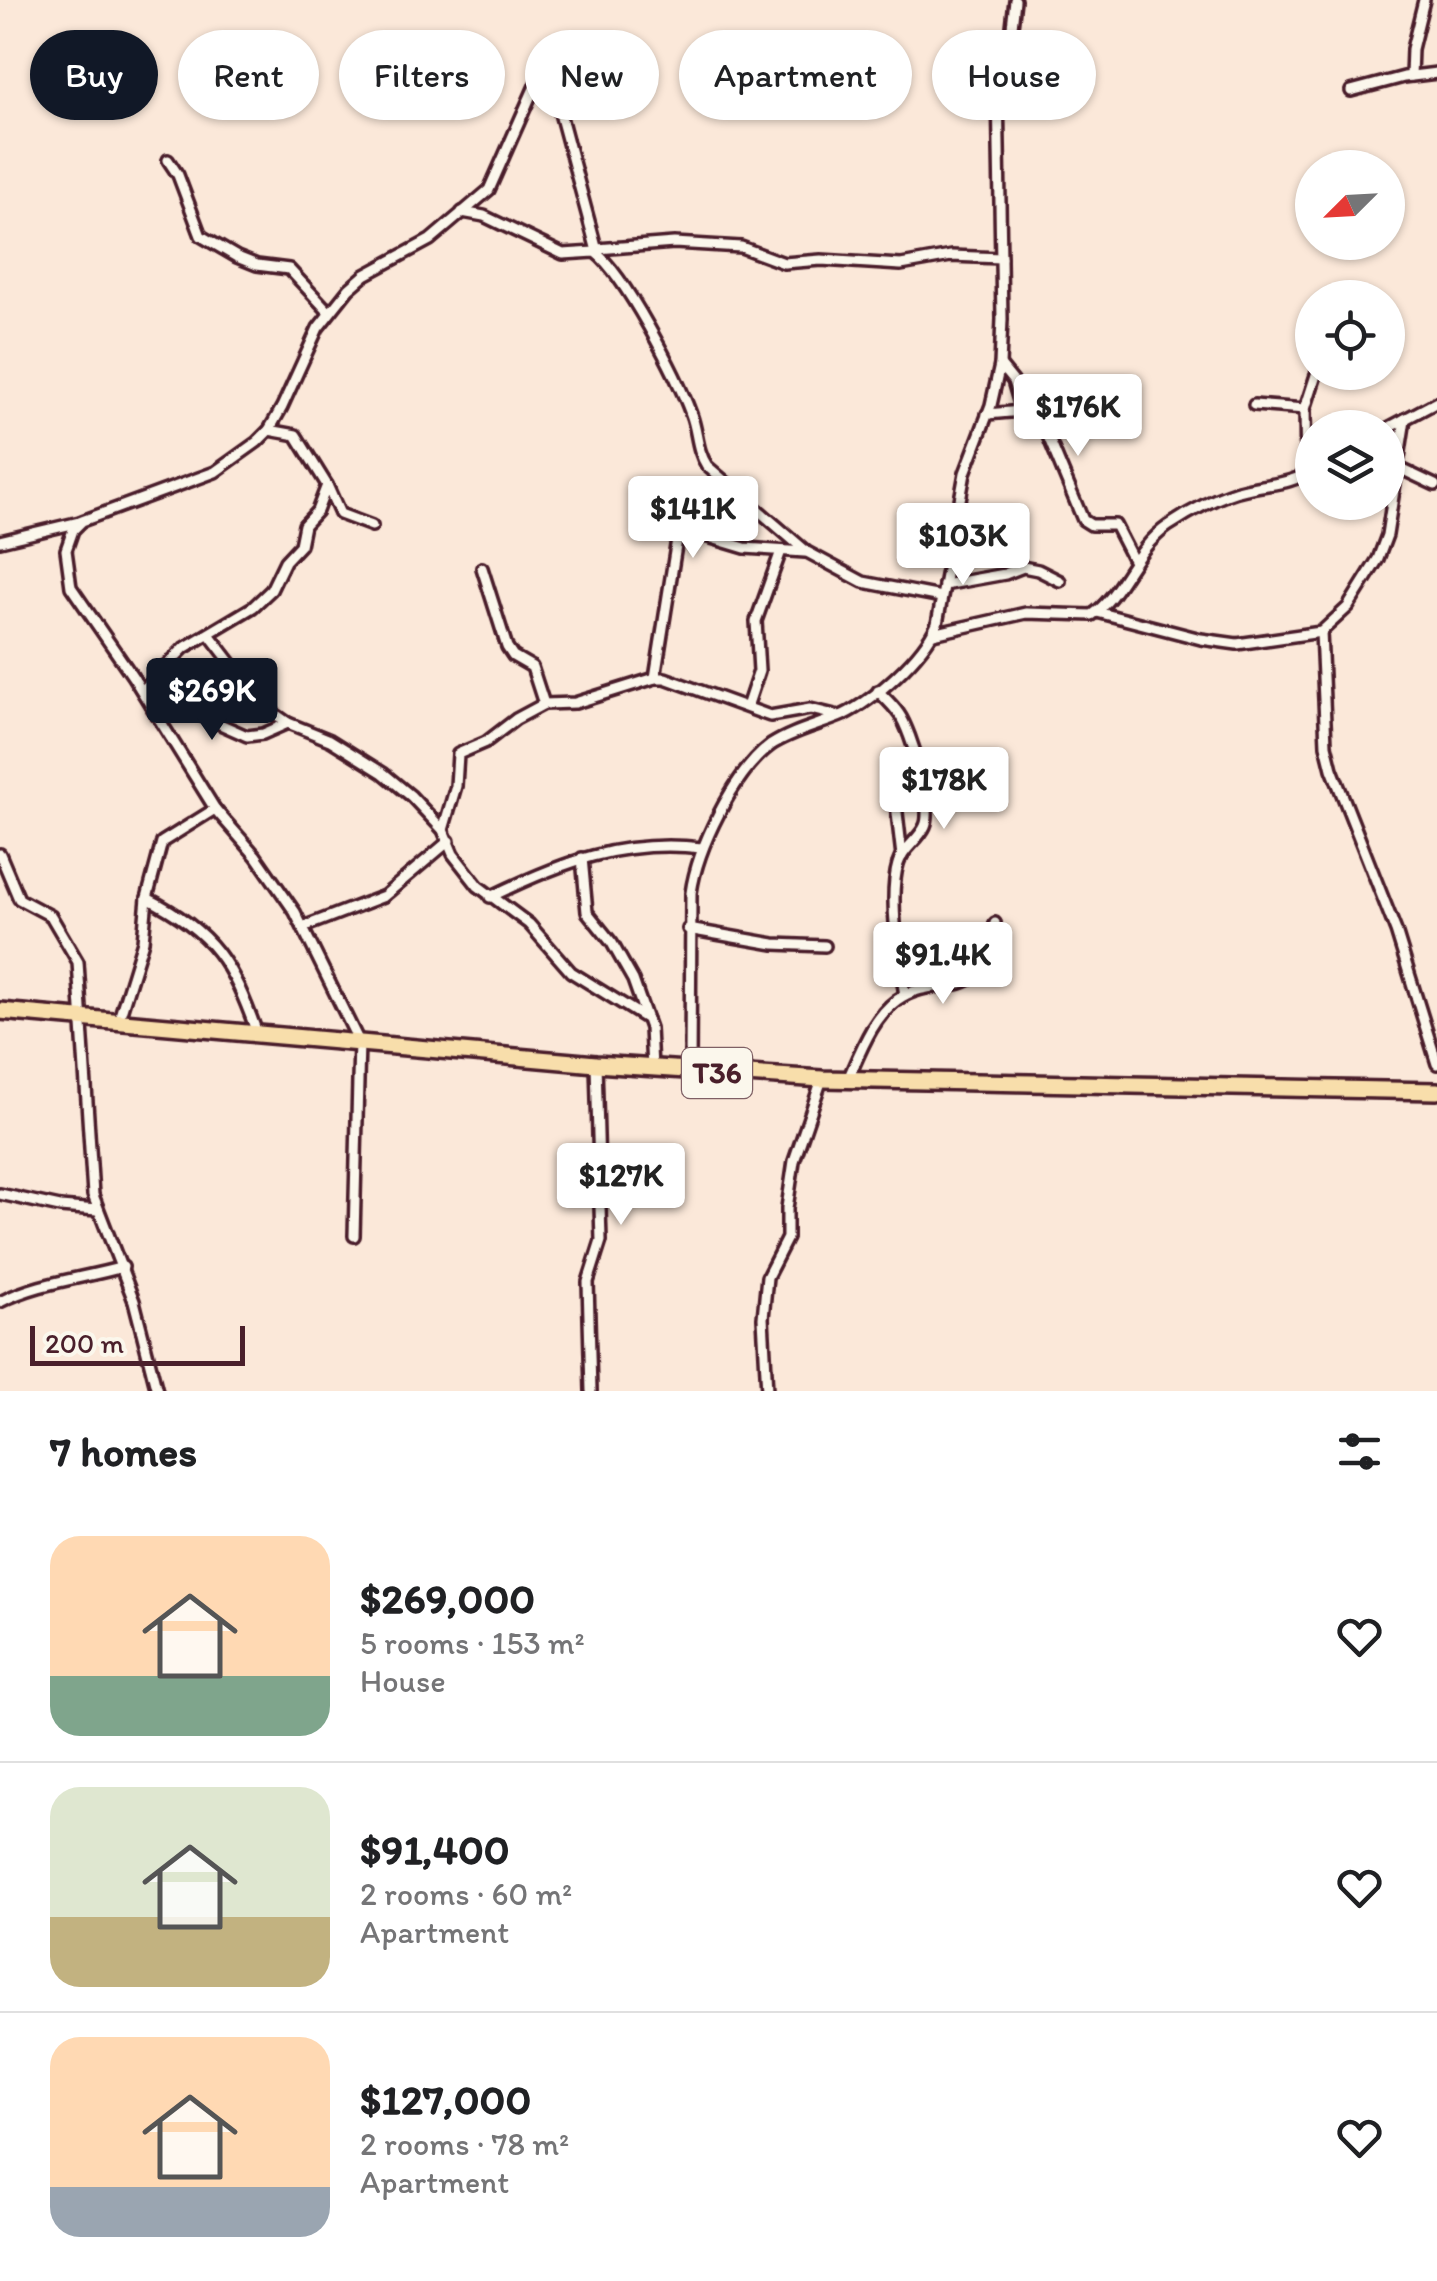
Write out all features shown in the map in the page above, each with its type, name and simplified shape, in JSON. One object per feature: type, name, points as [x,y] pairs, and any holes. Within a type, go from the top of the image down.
[{"type":"highway","name":"T36","points":[[0,1011],[690,1071],[848,1079],[1437,1090]]},
{"type":"street","points":[[690,1071],[688,929],[694,872],[727,800],[770,746],[839,716],[878,691],[933,634],[965,473],[1000,365],[998,87],[1012,36],[1015,0]]},
{"type":"street","points":[[1410,76],[1424,0]]},
{"type":"street","points":[[1351,91],[1410,76],[1437,74]]},
{"type":"street","points":[[484,216],[485,195],[525,107]]},
{"type":"street","points":[[560,120],[597,252],[614,273],[668,363],[690,412],[698,448],[707,466],[807,552],[863,582],[942,597]]},
{"type":"street","points":[[168,160],[178,175],[201,236],[237,257],[289,270],[329,312]]},
{"type":"street","points":[[0,541],[82,522],[215,472],[242,454],[269,430],[329,312],[365,276],[416,249],[485,195]]},
{"type":"street","points":[[462,212],[484,216],[564,254],[674,243],[742,247],[784,263],[821,260],[901,265],[951,256],[1001,258]]},
{"type":"street","points":[[1000,365],[1013,381],[1022,411]]},
{"type":"street","points":[[1254,404],[1306,410],[1311,390]]},
{"type":"street","points":[[1405,424],[1406,418],[1437,402]]},
{"type":"street","points":[[987,414],[1034,413],[1045,425],[1083,520],[1115,525],[1133,560]]},
{"type":"street","points":[[269,430],[296,435],[340,514],[372,526]]},
{"type":"street","points":[[1405,470],[1435,485]]},
{"type":"street","points":[[1097,612],[1133,560],[1173,523],[1232,493],[1295,479]]},
{"type":"street","points":[[141,688],[184,648],[253,607],[271,590],[286,561],[300,545],[304,525],[316,512],[327,485]]},
{"type":"street","points":[[933,634],[1026,613],[1097,612],[1201,639],[1237,644],[1321,632],[1348,607],[1372,571],[1389,520]]},
{"type":"street","points":[[82,522],[73,530],[66,550],[71,587],[141,688],[214,810],[256,856],[304,927],[359,1042],[354,1236]]},
{"type":"street","points":[[655,678],[678,533],[745,548],[807,552]]},
{"type":"street","points":[[747,708],[758,680],[756,621],[782,551]]},
{"type":"street","points":[[944,585],[1023,567],[1060,581]]},
{"type":"street","points":[[482,568],[502,637],[514,656],[532,668],[544,704]]},
{"type":"street","points":[[1321,632],[1326,745],[1332,769],[1396,930],[1437,1064]]},
{"type":"street","points":[[209,634],[256,698],[288,723],[330,740],[383,773],[443,830],[456,858],[490,897],[529,924],[572,972],[647,1018]]},
{"type":"street","points":[[443,830],[456,786],[458,754],[486,742],[544,704],[575,703],[665,678],[770,716],[810,710],[839,716]]},
{"type":"street","points":[[141,688],[247,736],[288,723]]},
{"type":"street","points":[[878,691],[898,712],[914,744],[926,811],[924,828],[902,856],[897,872],[896,938],[905,996]]},
{"type":"street","points":[[900,765],[894,788],[902,856]]},
{"type":"street","points":[[118,1022],[143,941],[147,898],[162,842],[214,810]]},
{"type":"street","points":[[304,927],[384,896],[449,841]]},
{"type":"street","points":[[490,897],[582,858],[662,844],[702,848]]},
{"type":"street","points":[[0,854],[4,881],[19,900],[52,916],[78,962],[90,1165],[97,1210],[123,1266],[157,1391]]},
{"type":"street","points":[[582,858],[586,912],[616,949],[632,980],[647,1018],[652,1068]]},
{"type":"street","points":[[147,898],[193,924],[210,941],[244,998],[257,1033]]},
{"type":"street","points":[[848,1079],[882,1015],[905,996],[959,986],[970,978],[988,955],[995,923]]},
{"type":"street","points":[[688,929],[774,944],[826,946]]},
{"type":"street","points":[[591,1391],[588,1282],[602,1242],[596,1064]]},
{"type":"street","points":[[767,1391],[767,1277],[787,1238],[786,1208],[794,1161],[822,1078]]},
{"type":"street","points":[[0,1194],[60,1207],[97,1210]]},
{"type":"street","points":[[0,1302],[38,1286],[73,1282],[123,1266]]}]
